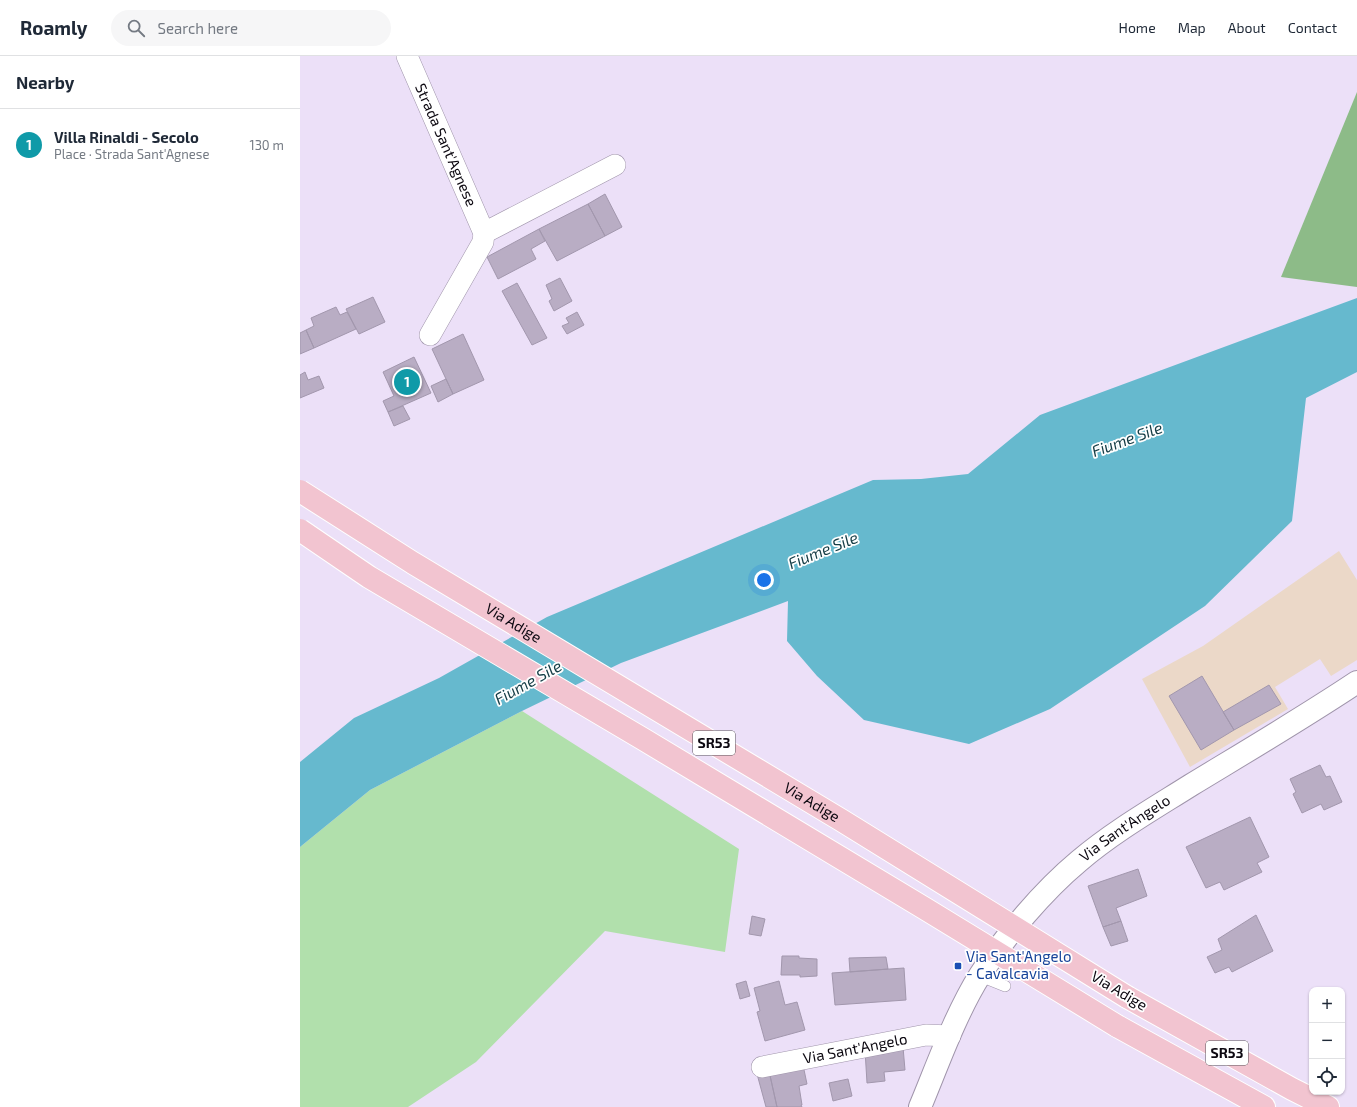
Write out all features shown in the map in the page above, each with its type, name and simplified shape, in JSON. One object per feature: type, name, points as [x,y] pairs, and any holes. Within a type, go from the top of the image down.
[{"type":"highway","name":"Via Adige","points":[[300,490],[413,563],[841,820],[1127,998],[1292,1089],[1328,1107]]},
{"type":"highway","name":"Via Adige","points":[[300,530],[368,577],[643,739],[1117,1026],[1264,1107]]},
{"type":"street","name":"Strada Sant'Agnese","points":[[407,56],[484,233]]},
{"type":"street","points":[[430,335],[484,242],[484,233],[615,165]]},
{"type":"street","name":"Via Sant'Angelo","points":[[920,1107],[964,1004],[980,976],[1002,945],[1054,883],[1101,843],[1357,682]]},
{"type":"street","name":"Via Sant'Angelo","points":[[762,1067],[926,1035],[950,1036]]},
{"type":"lane","points":[[980,976],[1005,986]]},
{"type":"shaded area","points":[[1339,551],[1357,580],[1357,660],[1331,676],[1320,659],[1275,687],[1288,709],[1190,767],[1142,679],[1203,646]]},
{"type":"green space","points":[[1357,92],[1357,287],[1281,277]]},
{"type":"green space","points":[[522,711],[739,849],[725,952],[605,931],[476,1062],[408,1107],[300,1107],[300,847],[370,790]]},
{"type":"water","name":"Fiume Sile","points":[[1357,298],[1357,372],[1306,398],[1292,521],[1205,606],[1050,709],[969,744],[864,720],[817,676],[787,641],[788,601],[621,663],[522,711],[370,790],[300,847],[300,762],[354,718],[439,678],[547,617],[873,480],[921,479],[968,474],[1040,415]]},
{"type":"building","points":[[605,194],[622,227],[605,236],[588,204]]},
{"type":"building","points":[[588,204],[605,236],[557,261],[539,229]]},
{"type":"building","points":[[539,229],[545,241],[531,249],[536,259],[498,279],[487,257]]},
{"type":"building","points":[[560,278],[572,301],[554,311],[549,301],[552,299],[546,285]]},
{"type":"building","points":[[517,283],[547,338],[532,345],[502,291]]},
{"type":"building","points":[[373,297],[385,322],[359,334],[346,309]]},
{"type":"building","points":[[336,307],[340,315],[347,312],[356,329],[314,348],[306,330],[314,326],[311,318]]},
{"type":"building","points":[[577,312],[584,325],[567,334],[562,326],[569,323],[566,318]]},
{"type":"building","points":[[306,330],[314,348],[300,354],[300,333]]},
{"type":"building","points":[[463,334],[484,380],[453,394],[432,349]]},
{"type":"building","points":[[414,357],[431,393],[388,412],[383,401],[394,396],[383,372]]},
{"type":"building","points":[[305,372],[308,380],[319,376],[324,388],[300,398],[300,375]]},
{"type":"building","points":[[446,379],[453,394],[438,402],[431,386]]},
{"type":"building","points":[[403,406],[410,419],[394,426],[388,412]]},
{"type":"building","points":[[1202,676],[1234,730],[1201,750],[1169,696]]},
{"type":"building","points":[[1269,685],[1281,704],[1234,730],[1223,712]]},
{"type":"building","points":[[1320,765],[1326,777],[1330,776],[1342,802],[1324,810],[1321,804],[1302,813],[1293,794],[1296,792],[1290,779]]},
{"type":"building","points":[[1250,817],[1269,857],[1257,863],[1262,872],[1224,890],[1220,882],[1206,888],[1186,847]]},
{"type":"building","points":[[1138,869],[1147,896],[1116,908],[1121,921],[1103,927],[1088,886]]},
{"type":"building","points":[[1256,915],[1273,951],[1232,972],[1229,967],[1215,973],[1207,957],[1222,950],[1218,939]]},
{"type":"building","points":[[752,916],[765,919],[761,936],[749,934]]},
{"type":"building","points":[[1121,921],[1128,941],[1111,946],[1103,927]]},
{"type":"building","points":[[782,956],[799,956],[799,958],[817,959],[817,976],[800,977],[800,975],[781,975]]},
{"type":"building","points":[[886,957],[888,969],[850,972],[849,958]]},
{"type":"building","points":[[904,968],[906,1000],[835,1005],[832,973]]},
{"type":"building","points":[[746,981],[750,996],[740,999],[736,984]]},
{"type":"building","points":[[779,981],[785,1005],[797,1002],[805,1030],[765,1041],[757,1012],[760,1011],[754,988]]},
{"type":"building","points":[[903,1047],[905,1070],[884,1072],[885,1081],[867,1083],[865,1050]]},
{"type":"building","points":[[803,1065],[807,1084],[799,1086],[802,1107],[777,1107],[769,1071]]},
{"type":"building","points":[[769,1071],[777,1107],[766,1107],[757,1074]]},
{"type":"building","points":[[848,1079],[852,1096],[833,1101],[829,1083]]},
{"type":"place","name":"Villa Rinaldi - Secolo","points":[[407,382]]},
{"type":"place","name":"Via Sant'Angelo - Cavalcavia","points":[[958,966]]}]
